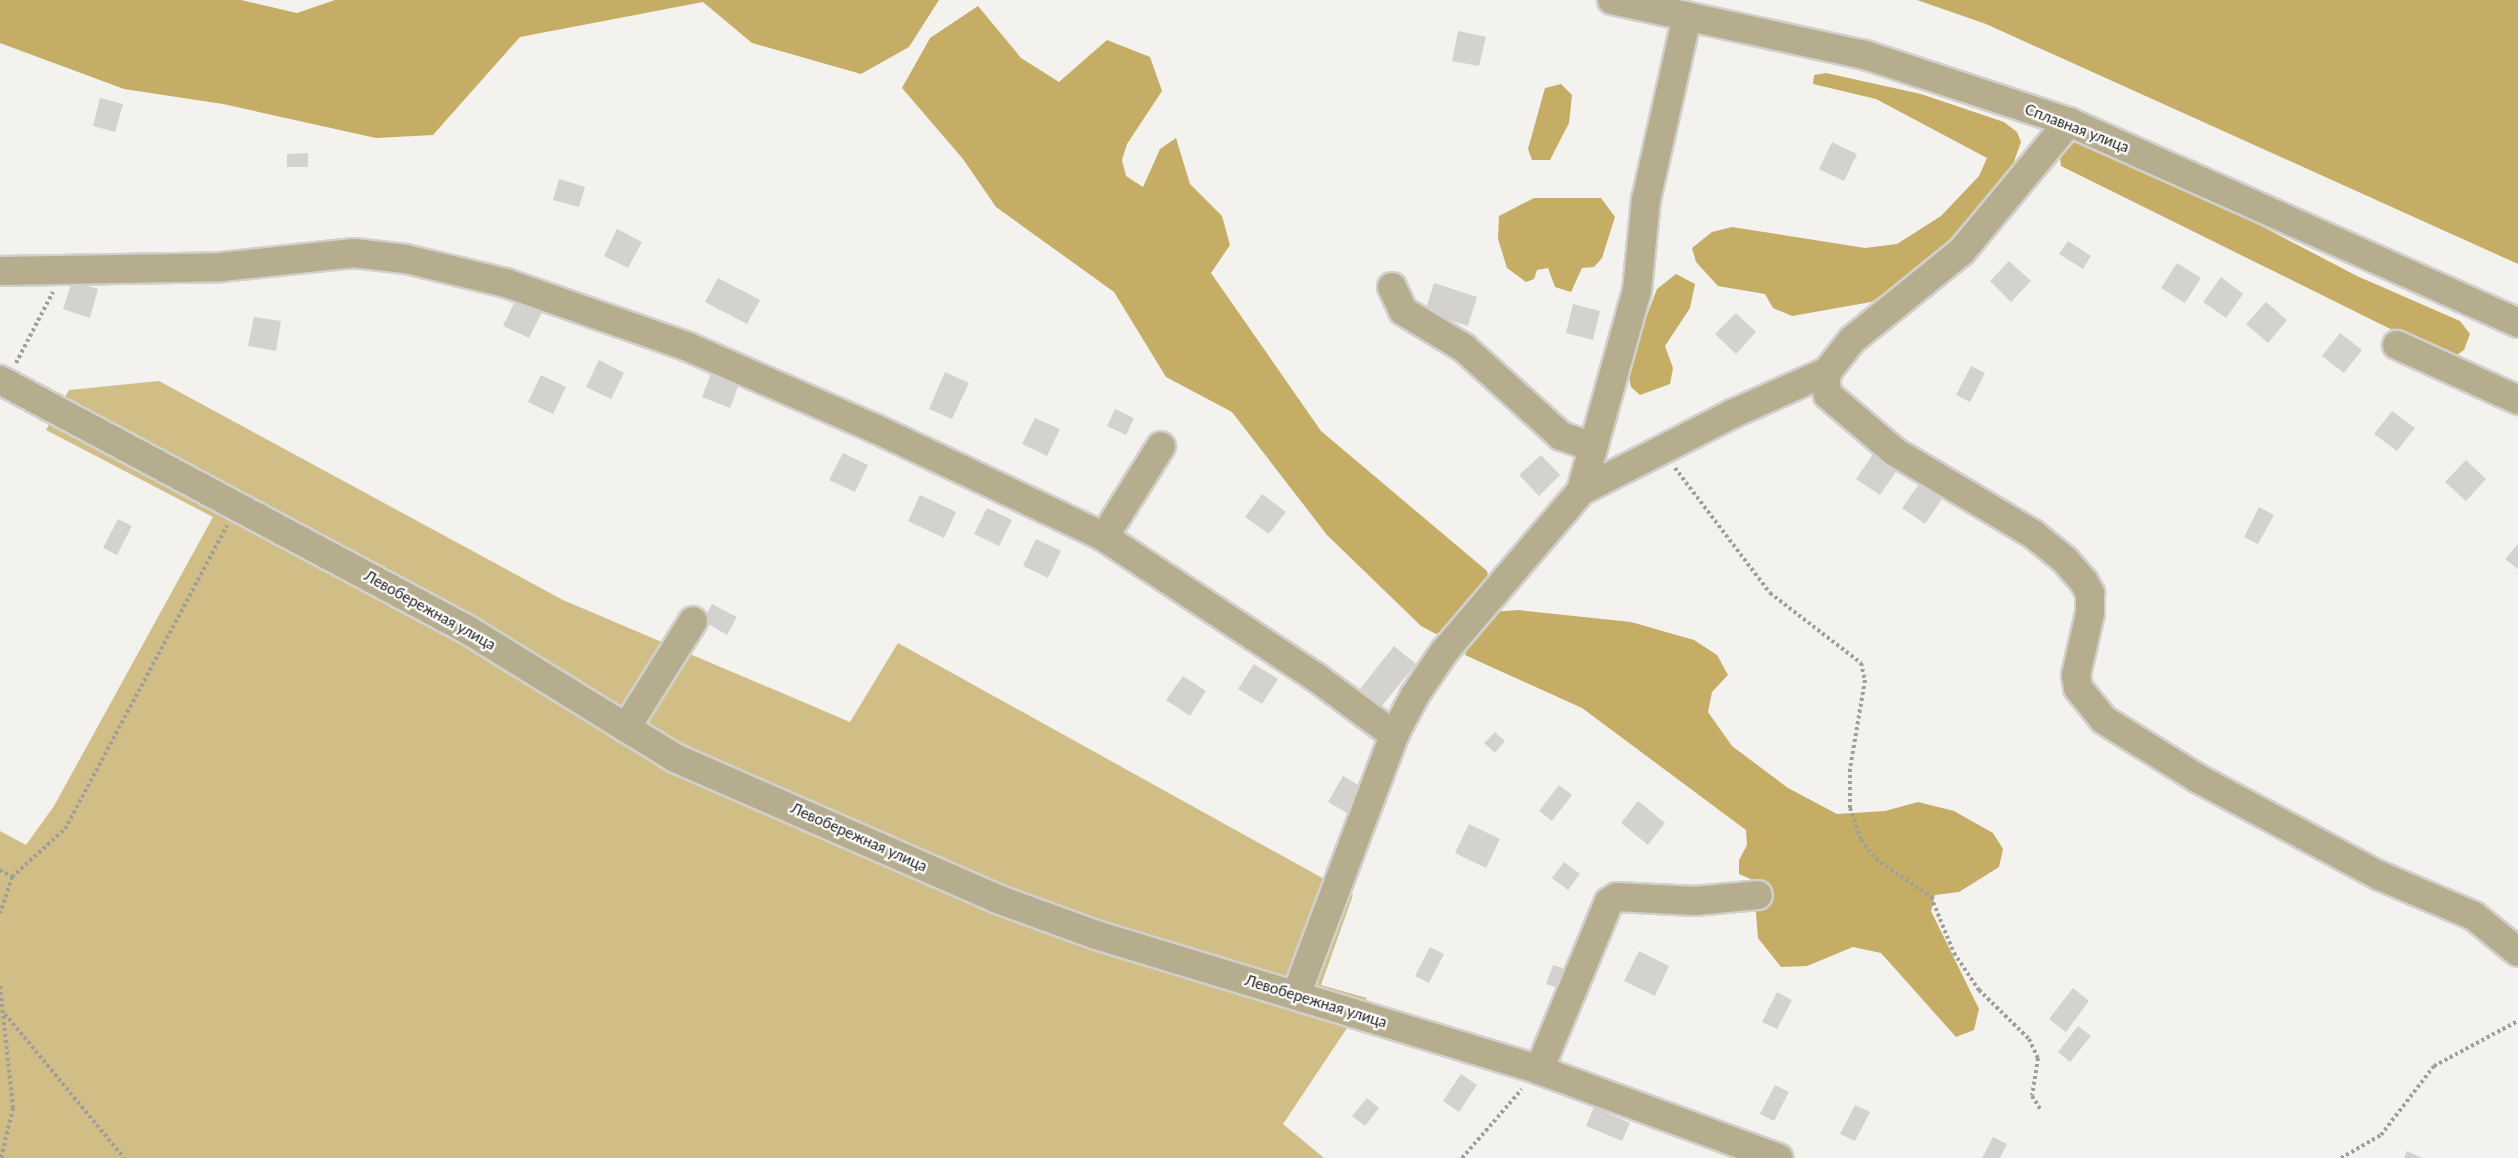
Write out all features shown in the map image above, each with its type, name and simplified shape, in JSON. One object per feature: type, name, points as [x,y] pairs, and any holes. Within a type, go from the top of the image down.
[{"type":"street","name":"Сплавная улица","points":[[1612,0],[1865,55],[2068,122],[2518,323]]},
{"type":"street","points":[[1581,491],[1637,291],[1646,200],[1687,17]]},
{"type":"street","points":[[2068,122],[1962,251],[1852,340],[1828,371],[1825,387],[1833,401],[1896,452],[2032,534],[2065,560],[2084,582],[2090,593],[2090,613],[2076,675],[2078,688],[2104,720],[2197,778],[2378,875],[2474,916],[2518,952]]},
{"type":"street","points":[[0,271],[221,267],[354,253],[406,259],[506,283],[686,346],[876,429],[1104,537],[1317,678],[1394,735]]},
{"type":"street","points":[[1392,287],[1402,311],[1464,348],[1561,436],[1593,447]]},
{"type":"street","points":[[2397,345],[2518,400]]},
{"type":"street","points":[[1296,995],[1394,735],[1414,695],[1444,652],[1581,491],[1664,452],[1732,414],[1828,371]]},
{"type":"street","name":"Левобережная улица","points":[[3,381],[468,630],[675,758],[997,898],[1096,935],[1539,1070],[1733,1151],[1778,1158]]},
{"type":"street","points":[[1104,537],[1161,446]]},
{"type":"street","points":[[626,728],[693,621]]},
{"type":"street","points":[[1539,1070],[1609,902],[1617,897],[1695,901],[1758,895]]},
{"type":"path","points":[[3,381],[63,270]]},
{"type":"path","points":[[1664,452],[1709,517],[1770,593],[1861,663],[1865,680],[1850,769],[1850,808],[1861,840],[1876,860],[1930,897],[1960,962],[2003,1016],[2029,1039],[2038,1058],[2032,1096],[2040,1109]]},
{"type":"path","points":[[0,914],[12,877],[65,829],[237,505]]},
{"type":"path","points":[[0,870],[12,877]]},
{"type":"path","points":[[0,986],[5,1014],[13,1108],[1,1158]]},
{"type":"path","points":[[5,1014],[124,1158]]},
{"type":"path","points":[[2341,1158],[2381,1135],[2434,1066],[2518,1021]]},
{"type":"path","points":[[1462,1158],[1539,1070]]},
{"type":"shaded area","points":[[0,0],[241,0],[297,13],[335,0],[939,0],[909,47],[861,74],[752,43],[703,2],[520,37],[433,135],[376,138],[223,104],[124,89],[0,43]]},
{"type":"shaded area","points":[[1917,0],[2518,0],[2518,264],[1986,24]]},
{"type":"shaded area","points":[[978,6],[1021,58],[1059,82],[1107,40],[1150,57],[1162,91],[1127,144],[1122,160],[1126,176],[1143,187],[1160,149],[1176,138],[1190,184],[1222,216],[1230,245],[1211,273],[1321,431],[1487,571],[1489,582],[1449,627],[1436,634],[1421,626],[1327,535],[1232,412],[1166,377],[1114,292],[996,207],[963,159],[902,88],[930,38]]},
{"type":"shaded area","points":[[1826,73],[1921,94],[2004,122],[2017,132],[2021,142],[2007,181],[1957,240],[1911,278],[1871,302],[1792,316],[1773,308],[1765,294],[1718,286],[1696,262],[1692,248],[1712,232],[1732,227],[1865,248],[1897,244],[1941,216],[1979,176],[1987,158],[1876,99],[1813,84],[1814,75]]},
{"type":"shaded area","points":[[1561,84],[1572,95],[1569,123],[1550,160],[1532,160],[1528,149],[1545,88]]},
{"type":"shaded area","points":[[2071,142],[2087,143],[2202,195],[2357,276],[2460,321],[2470,334],[2464,350],[2451,359],[2061,166],[2060,158]]},
{"type":"shaded area","points":[[1534,198],[1601,198],[1615,217],[1602,258],[1594,267],[1582,268],[1571,292],[1555,287],[1548,268],[1537,270],[1534,279],[1526,282],[1507,268],[1498,239],[1499,216]]},
{"type":"shaded area","points":[[1676,274],[1695,284],[1690,308],[1665,346],[1673,368],[1670,384],[1640,395],[1631,387],[1627,368],[1657,289]]},
{"type":"shaded area","points":[[159,381],[563,600],[850,722],[898,643],[1353,895],[1321,985],[1367,998],[1283,1124],[1324,1158],[0,1158],[0,831],[26,845],[54,806],[213,517],[46,430],[69,390]]},
{"type":"shaded area","points":[[1518,610],[1631,622],[1694,640],[1717,655],[1728,675],[1712,692],[1708,712],[1732,746],[1788,788],[1837,814],[1885,811],[1918,802],[1954,811],[1993,833],[2003,849],[1999,867],[1959,892],[1935,895],[1931,911],[1979,1009],[1974,1030],[1956,1037],[1881,953],[1853,947],[1807,966],[1781,967],[1758,938],[1756,913],[1760,883],[1739,874],[1739,860],[1747,845],[1746,830],[1582,708],[1465,655],[1472,635],[1493,612]]},
{"type":"building","points":[[1458,31],[1486,37],[1479,66],[1452,61]]},
{"type":"building","points":[[100,98],[123,104],[115,132],[93,126]]},
{"type":"building","points":[[1832,142],[1857,154],[1844,181],[1819,169]]},
{"type":"building","points":[[308,153],[308,167],[287,167],[287,154]]},
{"type":"building","points":[[559,179],[585,187],[579,207],[553,200]]},
{"type":"building","points":[[617,229],[642,242],[628,268],[604,256]]},
{"type":"building","points":[[2068,241],[2091,256],[2083,269],[2059,254]]},
{"type":"building","points":[[2009,261],[2031,281],[2011,302],[1990,281]]},
{"type":"building","points":[[2177,263],[2201,278],[2185,303],[2161,288]]},
{"type":"building","points":[[2221,277],[2243,294],[2226,318],[2203,302]]},
{"type":"building","points":[[718,278],[760,300],[747,324],[705,302]]},
{"type":"building","points":[[72,281],[98,289],[90,318],[63,309]]},
{"type":"building","points":[[1434,283],[1477,297],[1468,326],[1425,312]]},
{"type":"building","points":[[516,299],[542,312],[529,338],[503,326]]},
{"type":"building","points":[[2266,302],[2287,320],[2268,343],[2246,324]]},
{"type":"building","points":[[1573,304],[1600,311],[1593,340],[1566,333]]},
{"type":"building","points":[[1736,313],[1756,332],[1736,354],[1715,334]]},
{"type":"building","points":[[254,317],[281,321],[276,351],[248,346]]},
{"type":"building","points":[[2340,333],[2362,350],[2344,373],[2322,356]]},
{"type":"building","points":[[599,360],[624,373],[611,399],[586,387]]},
{"type":"building","points":[[1971,366],[1985,373],[1970,402],[1956,395]]},
{"type":"building","points":[[712,371],[740,381],[730,408],[702,397]]},
{"type":"building","points":[[945,372],[969,383],[952,419],[929,409]]},
{"type":"building","points":[[541,375],[566,387],[553,414],[528,402]]},
{"type":"building","points":[[1115,409],[1134,418],[1126,435],[1107,426]]},
{"type":"building","points":[[2392,411],[2415,428],[2397,451],[2374,434]]},
{"type":"building","points":[[1035,418],[1060,429],[1047,456],[1022,444]]},
{"type":"building","points":[[843,453],[868,465],[855,492],[829,480]]},
{"type":"building","points":[[1873,454],[1897,470],[1880,495],[1856,479]]},
{"type":"building","points":[[1541,455],[1560,475],[1539,496],[1519,475]]},
{"type":"building","points":[[2466,460],[2486,479],[2466,501],[2445,482]]},
{"type":"building","points":[[1919,484],[1942,499],[1925,524],[1902,508]]},
{"type":"building","points":[[1262,494],[1286,512],[1269,534],[1245,517]]},
{"type":"building","points":[[920,495],[956,512],[944,538],[908,521]]},
{"type":"building","points":[[2259,507],[2274,515],[2258,544],[2244,537]]},
{"type":"building","points":[[987,508],[1012,520],[999,546],[974,534]]},
{"type":"building","points":[[118,519],[132,526],[117,555],[103,548]]},
{"type":"building","points":[[1036,539],[1061,551],[1048,578],[1023,566]]},
{"type":"building","points":[[2518,544],[2518,569],[2505,559]]},
{"type":"building","points":[[712,604],[737,617],[727,635],[703,621]]},
{"type":"building","points":[[1394,646],[1416,664],[1381,707],[1360,689]]},
{"type":"building","points":[[1254,664],[1278,679],[1262,704],[1238,689]]},
{"type":"building","points":[[1183,676],[1206,691],[1190,716],[1166,700]]},
{"type":"building","points":[[1495,732],[1505,741],[1495,753],[1484,743]]},
{"type":"building","points":[[1343,776],[1367,790],[1352,816],[1328,802]]},
{"type":"building","points":[[1559,785],[1572,795],[1552,821],[1539,811]]},
{"type":"building","points":[[1638,801],[1665,823],[1648,845],[1621,823]]},
{"type":"building","points":[[1469,824],[1500,839],[1486,868],[1455,853]]},
{"type":"building","points":[[1564,862],[1580,874],[1568,890],[1552,878]]},
{"type":"building","points":[[1430,947],[1444,954],[1429,983],[1415,976]]},
{"type":"building","points":[[1639,951],[1669,966],[1655,996],[1624,981]]},
{"type":"building","points":[[1553,965],[1571,971],[1565,990],[1546,984]]},
{"type":"building","points":[[2073,988],[2089,1001],[2066,1032],[2049,1019]]},
{"type":"building","points":[[1777,992],[1792,1000],[1777,1029],[1762,1022]]},
{"type":"building","points":[[2078,1026],[2091,1036],[2070,1062],[2058,1052]]},
{"type":"building","points":[[1461,1074],[1477,1085],[1459,1112],[1443,1101]]},
{"type":"building","points":[[1775,1085],[1789,1092],[1774,1121],[1760,1114]]},
{"type":"building","points":[[1367,1098],[1379,1108],[1365,1126],[1352,1116]]},
{"type":"building","points":[[1855,1105],[1870,1112],[1855,1141],[1840,1134]]},
{"type":"building","points":[[1594,1107],[1630,1123],[1622,1141],[1586,1126]]},
{"type":"building","points":[[1993,1137],[2007,1144],[2000,1158],[1982,1158]]},
{"type":"building","points":[[2407,1151],[2422,1158],[2404,1158]]}]
